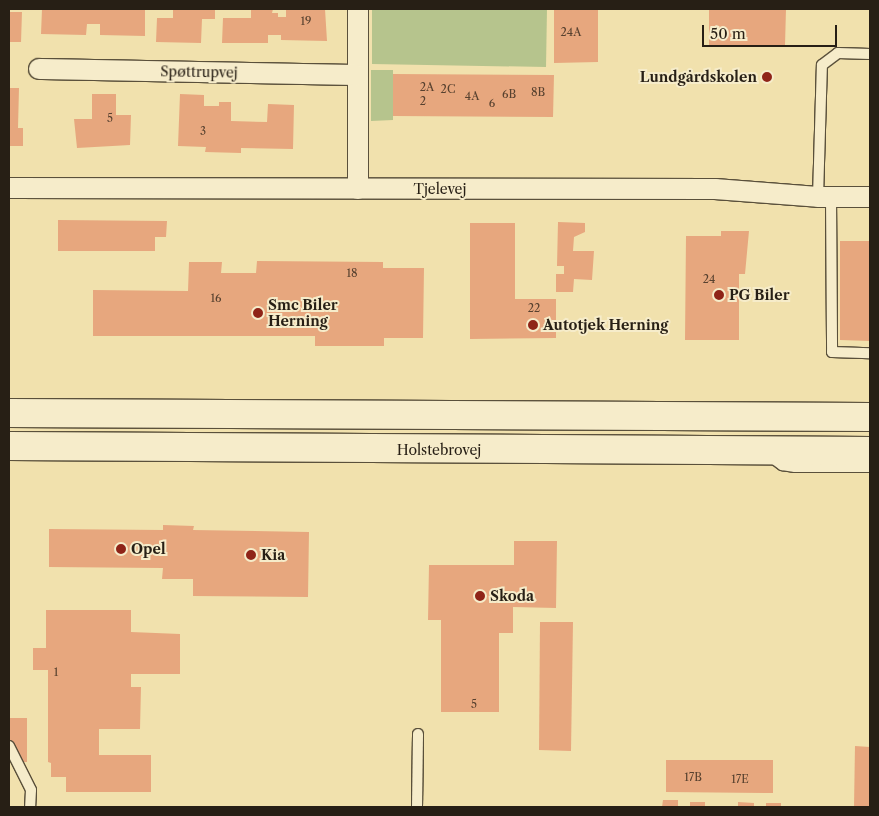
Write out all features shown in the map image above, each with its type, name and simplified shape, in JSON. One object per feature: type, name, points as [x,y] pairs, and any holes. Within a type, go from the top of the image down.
[{"type":"main road","points":[[9,413],[870,417]]},
{"type":"main road","name":"Holstebrovej","points":[[9,446],[870,451]]},
{"type":"street","points":[[358,9],[358,189]]},
{"type":"street","name":"Spøttrupvej","points":[[39,69],[358,75]]},
{"type":"street","name":"Tjelevej","points":[[9,188],[715,188],[825,197],[870,197]]},
{"type":"lane","points":[[870,54],[838,53],[822,65],[825,197],[832,352],[870,353]]},
{"type":"lane","points":[[762,451],[782,465],[870,468]]},
{"type":"lane","points":[[417,807],[418,734]]},
{"type":"lane","points":[[9,746],[30,790],[30,807]]},
{"type":"green space","points":[[372,9],[547,9],[546,67],[372,64]]},
{"type":"green space","points":[[371,70],[393,70],[393,120],[371,121]]},
{"type":"building","points":[[42,9],[145,9],[145,36],[100,35],[100,24],[87,24],[86,35],[41,34]]},
{"type":"building","points":[[173,9],[215,9],[215,19],[202,19],[201,43],[156,42],[157,18],[173,18]]},
{"type":"building","points":[[251,9],[273,9],[272,13],[278,13],[278,17],[286,17],[286,9],[325,9],[327,41],[281,40],[281,35],[268,35],[268,43],[222,43],[223,18],[251,18]]},
{"type":"building","points":[[554,9],[598,9],[598,62],[554,63]]},
{"type":"building","points":[[709,9],[786,9],[785,45],[709,47]]},
{"type":"building","points":[[9,12],[22,12],[21,42],[9,42]]},
{"type":"building","points":[[393,74],[554,75],[553,117],[393,116]]},
{"type":"building","points":[[9,88],[19,88],[18,128],[23,128],[23,146],[9,146]]},
{"type":"building","points":[[92,94],[116,94],[116,115],[131,115],[130,145],[77,148],[74,119],[92,119]]},
{"type":"building","points":[[180,94],[204,95],[204,106],[219,106],[219,102],[231,102],[231,121],[267,122],[268,104],[294,105],[293,149],[241,148],[241,153],[205,152],[206,147],[178,146]]},
{"type":"building","points":[[58,220],[167,221],[166,237],[155,237],[155,251],[58,251]]},
{"type":"building","points":[[558,222],[585,223],[585,232],[574,237],[573,251],[594,251],[592,280],[574,279],[573,292],[556,292],[556,274],[564,274],[564,266],[557,266]]},
{"type":"building","points":[[470,223],[515,223],[515,299],[556,299],[556,338],[470,339]]},
{"type":"building","points":[[721,231],[749,231],[745,274],[739,274],[739,340],[685,340],[686,236],[721,236]]},
{"type":"building","points":[[840,241],[870,241],[870,341],[840,340]]},
{"type":"building","name":"Smc Biler Herning","points":[[257,261],[383,262],[383,268],[424,268],[423,338],[384,338],[384,346],[315,346],[315,336],[93,336],[93,290],[188,291],[189,262],[222,262],[221,273],[256,273]]},
{"type":"building","points":[[163,525],[194,526],[193,530],[309,532],[308,597],[193,596],[193,579],[162,579],[163,568],[49,567],[49,529],[163,530]]},
{"type":"building","points":[[514,541],[557,541],[556,608],[513,607],[513,633],[499,633],[499,712],[441,712],[441,620],[428,620],[429,565],[514,565]]},
{"type":"building","points":[[46,610],[131,610],[131,632],[180,634],[180,674],[131,674],[131,687],[141,687],[140,729],[99,729],[99,755],[151,755],[151,792],[66,792],[66,777],[51,777],[51,763],[48,762],[48,670],[33,670],[33,648],[46,648]]},
{"type":"building","points":[[540,622],[573,622],[571,751],[539,750]]},
{"type":"building","points":[[9,718],[27,718],[27,762],[9,762]]},
{"type":"building","points":[[855,746],[870,747],[870,807],[854,807]]},
{"type":"building","points":[[666,760],[773,760],[773,793],[666,792]]},
{"type":"building","points":[[663,800],[678,800],[678,807],[662,807]]},
{"type":"building","points":[[690,802],[705,802],[705,807],[690,807]]},
{"type":"building","points":[[738,802],[754,803],[754,807],[738,807]]},
{"type":"building","points":[[766,803],[781,803],[781,807],[766,807]]},
{"type":"place","name":"Lundgårdskolen","points":[[767,77]]},
{"type":"place","name":"PG Biler","points":[[719,295]]},
{"type":"place","name":"Smc Biler Herning","points":[[258,313]]},
{"type":"place","name":"Autotjek Herning","points":[[533,325]]},
{"type":"place","name":"Opel","points":[[121,549]]},
{"type":"place","name":"Kia","points":[[251,555]]},
{"type":"place","name":"Skoda","points":[[480,596]]}]
